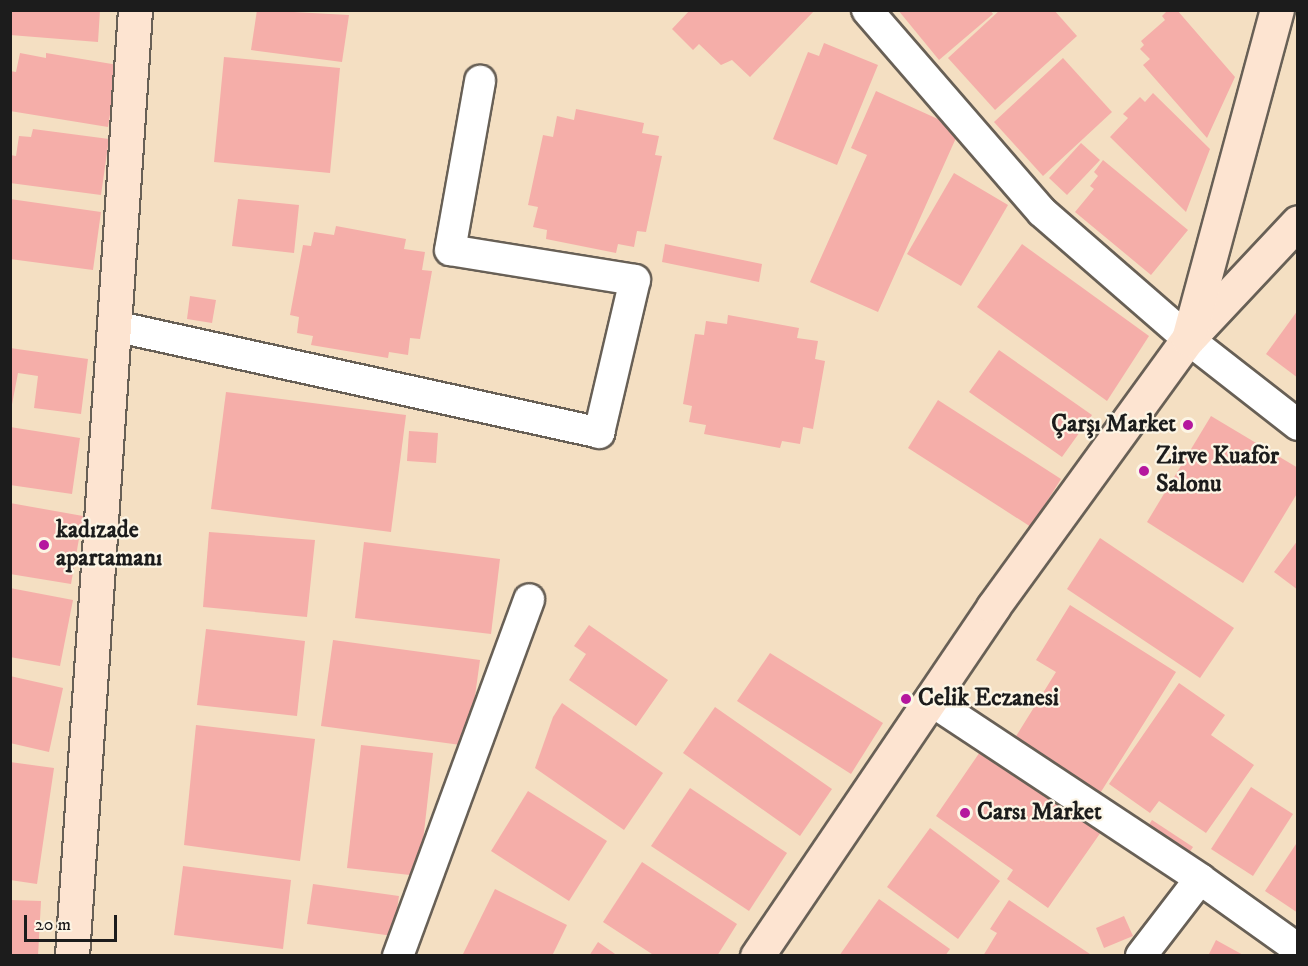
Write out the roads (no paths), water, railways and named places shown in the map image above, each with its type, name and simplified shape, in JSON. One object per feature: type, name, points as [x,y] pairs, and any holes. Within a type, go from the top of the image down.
[{"type":"main road","points":[[72,956],[135,10]]},
{"type":"main road","points":[[1188,339],[1277,10]]},
{"type":"main road","points":[[757,956],[930,700],[1188,339],[1298,222]]},
{"type":"street","points":[[867,10],[1042,212],[1188,339],[1298,425]]},
{"type":"street","points":[[114,326],[598,433],[636,280],[450,250],[480,81]]},
{"type":"street","points":[[398,956],[529,599]]},
{"type":"street","points":[[930,700],[1200,879],[1298,949]]},
{"type":"street","points":[[1141,956],[1200,879]]},
{"type":"place","name":"Çarşı Market","points":[[1188,425]]},
{"type":"place","name":"Zirve Kuaför Salonu","points":[[1144,471]]},
{"type":"place","name":"kadızade apartamanı","points":[[44,545]]},
{"type":"place","name":"Celik Eczanesi","points":[[906,699]]},
{"type":"place","name":"Carsı Market","points":[[965,813]]}]
